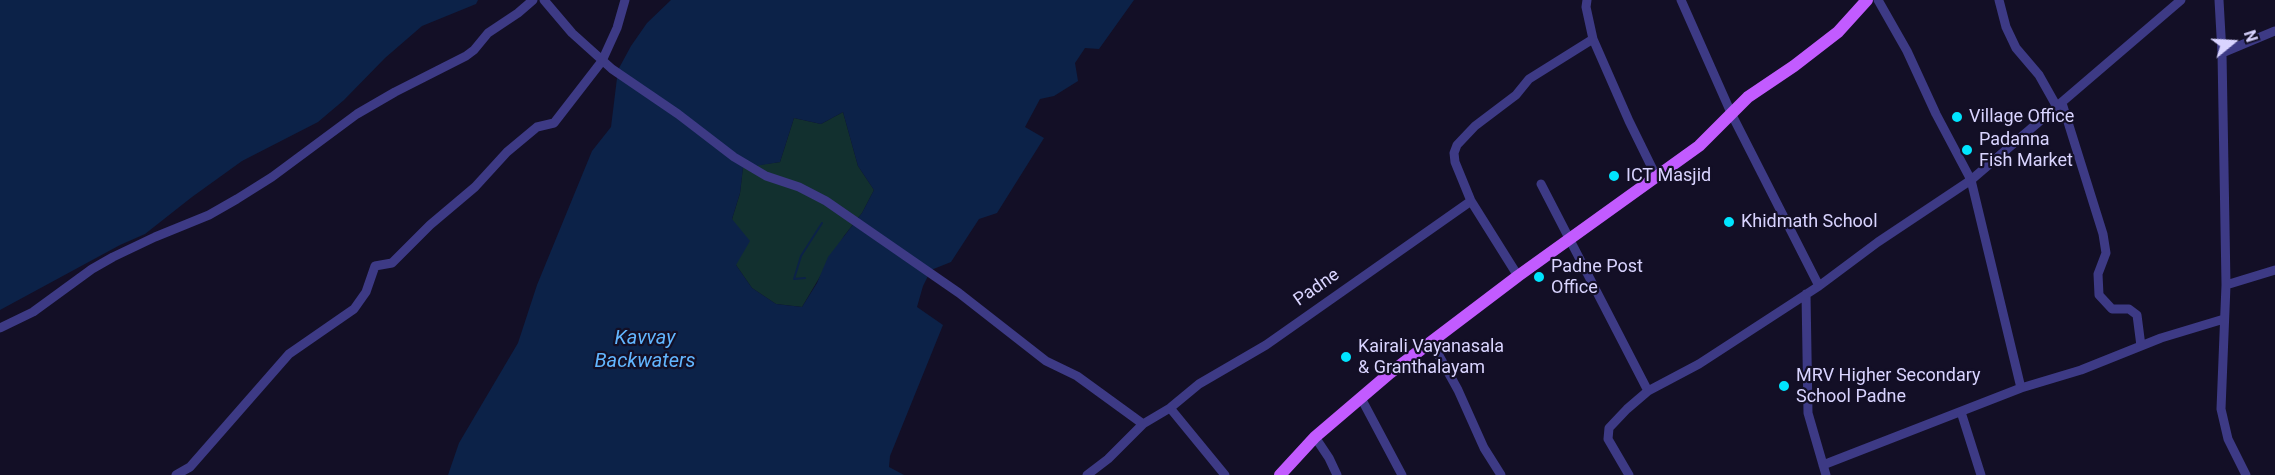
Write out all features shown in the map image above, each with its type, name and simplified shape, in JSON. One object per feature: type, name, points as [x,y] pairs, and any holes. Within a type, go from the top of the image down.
[{"type":"main road","points":[[1280,475],[1315,437],[1361,398],[1518,276],[1699,146],[1748,97],[1794,66],[1838,32],[1867,0]]},
{"type":"street","points":[[0,328],[33,312],[92,269],[113,257],[155,237],[193,223],[237,199],[272,177],[357,114],[474,50],[488,33],[533,0]]},
{"type":"street","points":[[544,0],[602,61],[678,114],[734,157],[766,176],[799,187],[826,201],[958,293],[1046,361],[1077,376],[1143,424]]},
{"type":"street","points":[[176,475],[190,467],[289,354],[354,309],[366,292],[375,266],[392,263],[430,225],[475,187],[507,152],[537,127],[554,123],[602,61],[617,28],[626,0]]},
{"type":"street","points":[[1587,0],[1586,8],[1593,39],[1657,178]]},
{"type":"street","points":[[1682,0],[1732,114],[1819,286]]},
{"type":"street","points":[[1878,0],[1907,51],[1935,114],[1971,180],[2021,388]]},
{"type":"street","points":[[1999,0],[2006,27],[2016,48],[2060,105],[2103,234],[2106,254],[2098,274],[2099,295],[2112,309],[2129,309],[2137,315],[2141,346]]},
{"type":"street","points":[[1629,475],[1608,439],[1609,428],[1648,391],[1700,364],[1819,286],[1878,242],[1971,180],[2181,0]]},
{"type":"street","points":[[2219,0],[2226,285],[2221,409],[2226,433],[2246,475]]},
{"type":"street","points":[[2222,53],[2275,31]]},
{"type":"street","points":[[1518,276],[1471,201],[1455,162],[1454,153],[1457,145],[1475,126],[1516,95],[1529,79],[1593,39]]},
{"type":"street","points":[[1541,184],[1648,391]]},
{"type":"street","name":"Padne","points":[[1087,475],[1108,459],[1143,424],[1170,408],[1199,384],[1266,345],[1471,201]]},
{"type":"street","points":[[2226,285],[2275,270]]},
{"type":"street","points":[[1806,294],[1808,413],[1824,470],[2021,388],[2081,370],[2141,346],[2224,319]]},
{"type":"street","points":[[1432,342],[1458,390],[1484,448],[1502,475]]},
{"type":"street","points":[[1361,398],[1402,475]]},
{"type":"street","points":[[1170,408],[1224,475]]},
{"type":"street","points":[[1961,412],[1981,475]]},
{"type":"street","points":[[1315,437],[1337,475]]},
{"type":"green space","points":[[843,112],[858,166],[874,190],[862,213],[844,236],[802,307],[776,304],[752,288],[736,265],[732,219],[740,193],[743,167],[780,162],[794,118],[821,124]]},
{"type":"water","points":[[0,0],[478,0],[476,4],[422,26],[318,122],[242,161],[145,234],[120,245],[0,310]]},
{"type":"water","name":"Kavvay Backwaters","points":[[671,0],[1134,0],[1099,49],[1085,48],[1075,63],[1078,81],[1054,96],[1040,99],[1025,127],[1044,138],[997,213],[979,219],[951,262],[931,270],[923,286],[917,307],[943,325],[890,456],[889,467],[904,475],[448,475],[459,443],[518,343],[537,285],[592,151],[611,127],[618,70],[647,23]],"holes":[[[843,112],[858,166],[874,190],[862,213],[828,257],[817,283],[802,307],[776,304],[752,288],[736,265],[750,241],[732,219],[740,193],[743,168],[780,162],[794,118],[821,124]]]},
{"type":"waterway","points":[[805,278],[794,279],[801,256],[822,223]]},
{"type":"place","name":"Village Office","points":[[1957,117]]},
{"type":"place","name":"Padanna Fish Market","points":[[1967,150]]},
{"type":"place","name":"ICT Masjid","points":[[1614,176]]},
{"type":"place","name":"Khidmath School","points":[[1729,222]]},
{"type":"place","name":"Padne Post Office","points":[[1539,277]]},
{"type":"place","name":"Kairali Vayanasala & Granthalayam","points":[[1346,357]]},
{"type":"place","name":"MRV Higher Secondary School Padne","points":[[1784,386]]}]
